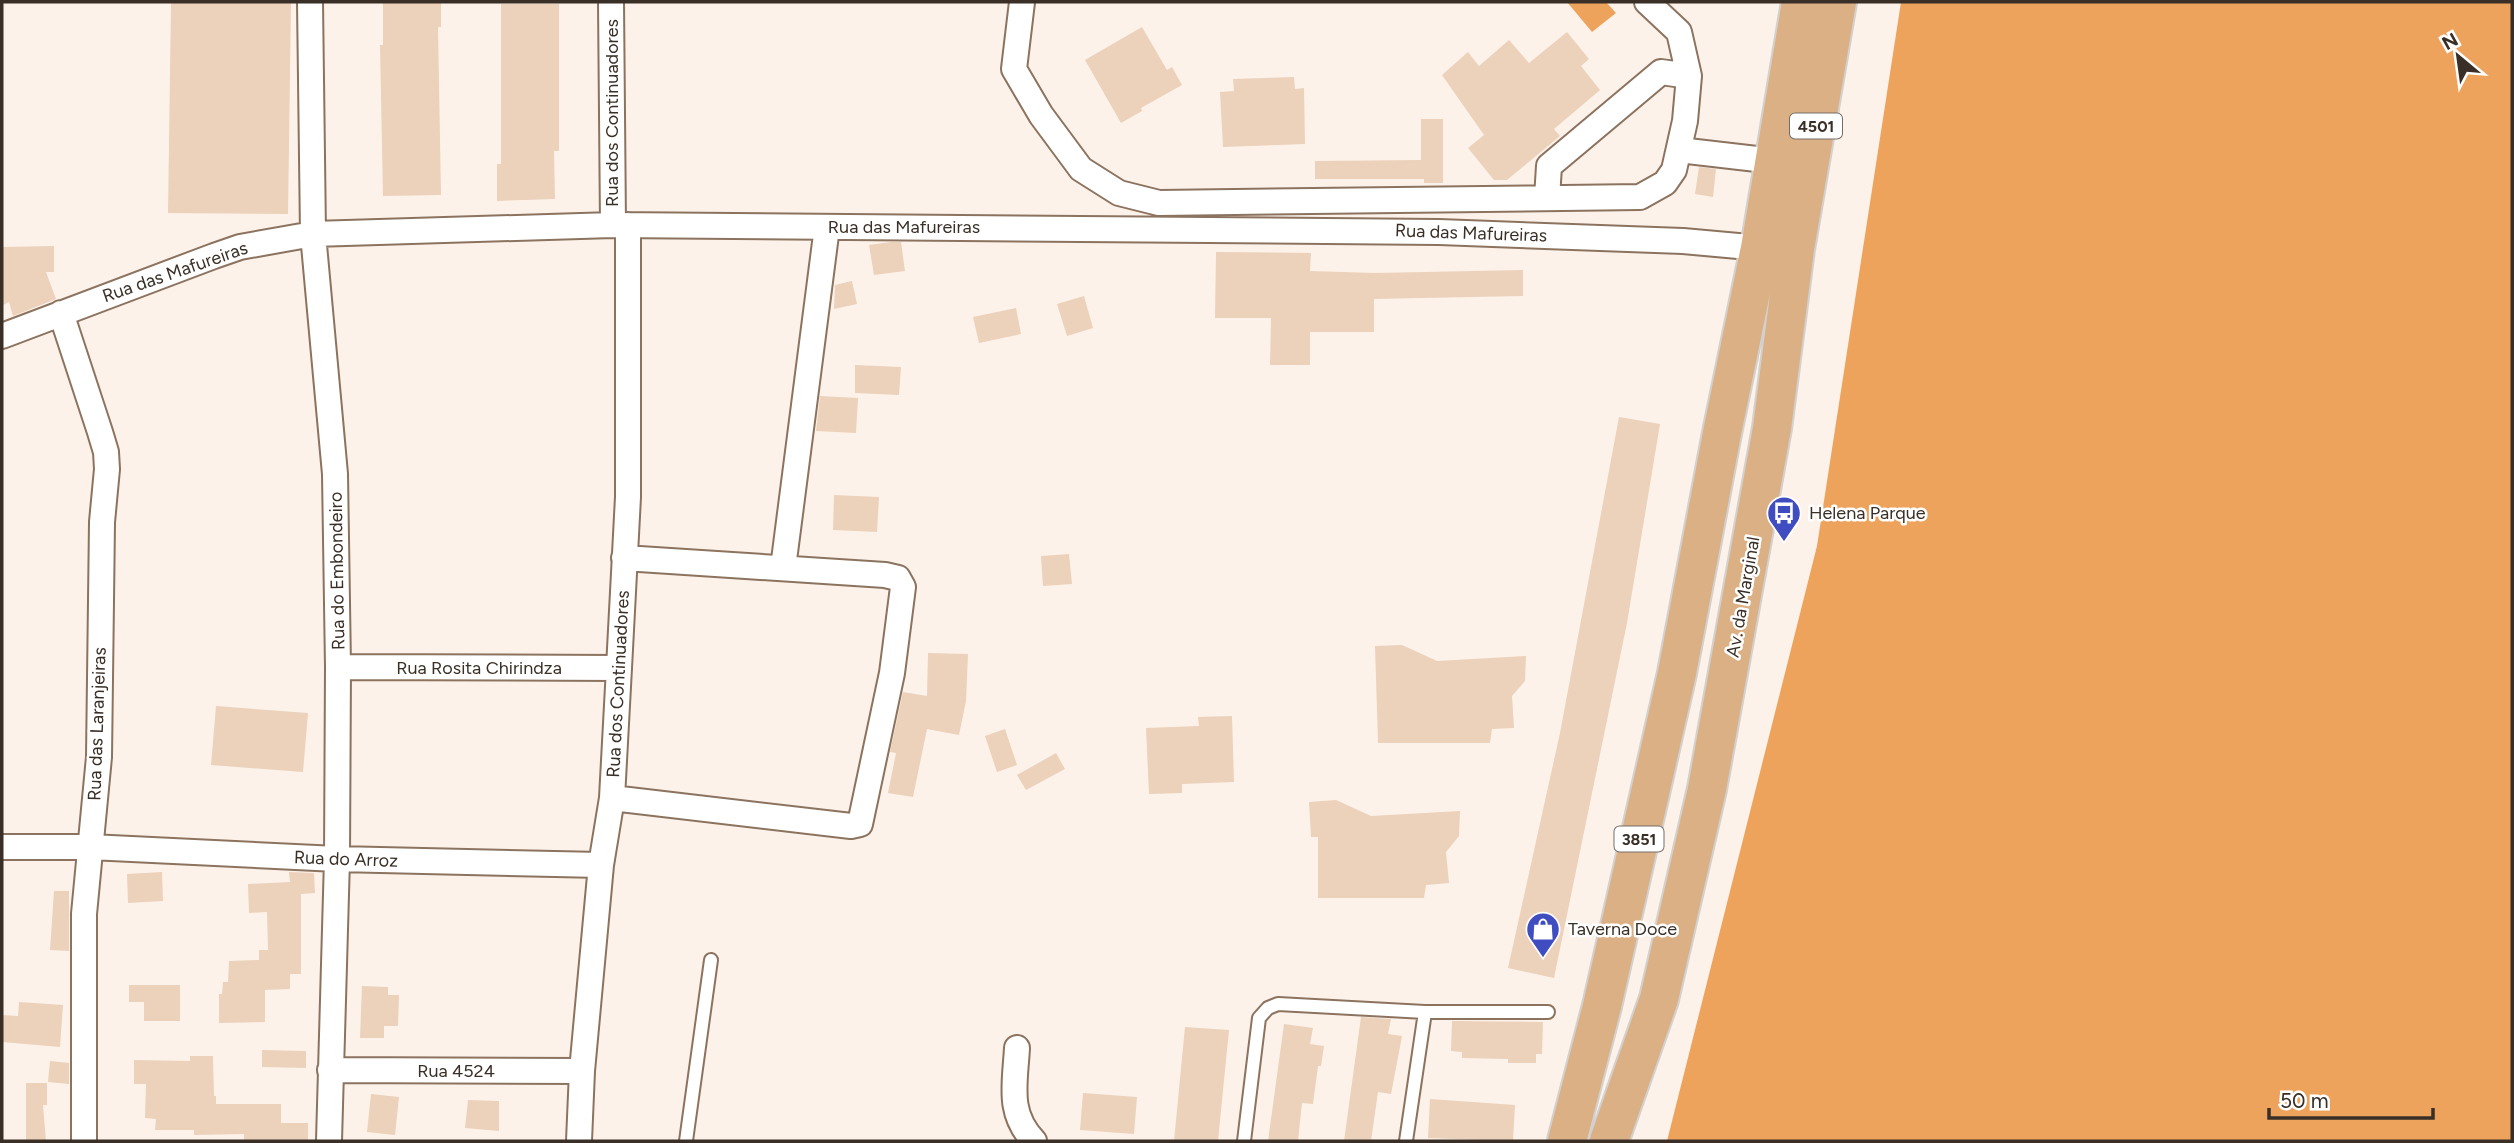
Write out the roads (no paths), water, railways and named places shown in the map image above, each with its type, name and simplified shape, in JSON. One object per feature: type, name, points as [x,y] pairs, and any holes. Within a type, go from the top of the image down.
[{"type":"main road","name":"Av. da Marginal","points":[[1609,1141],[1659,999],[1707,789],[1772,428],[1778,249],[1774,161],[1801,2]]},
{"type":"main road","name":"Av. da Marginal","points":[[1567,1141],[1602,1006],[1677,673],[1721,433],[1778,249],[1837,2]]},
{"type":"street","name":"Rua do Embondeiro","points":[[310,2],[313,234],[335,474],[337,859],[329,1141]]},
{"type":"street","name":"Rua dos Continuadores","points":[[579,1141],[582,1071],[601,865],[612,798],[628,497],[621,225],[611,2]]},
{"type":"street","points":[[1022,2],[1014,69],[1041,115],[1081,169],[1119,194],[1159,203],[1640,197],[1665,183],[1674,170],[1685,121],[1689,76],[1679,32],[1647,2]]},
{"type":"street","points":[[1547,198],[1549,166],[1661,72],[1689,76]]},
{"type":"street","points":[[1679,150],[1774,161]]},
{"type":"street","name":"Rua das Mafureiras","points":[[2,335],[240,247],[313,234],[621,225],[1438,232],[1683,240],[1778,249]]},
{"type":"street","points":[[783,568],[827,227]]},
{"type":"street","name":"Rua das Laranjeiras","points":[[61,313],[106,452],[102,522],[99,757],[84,914],[82,966],[84,1141]]},
{"type":"street","points":[[612,798],[851,826],[860,824],[892,673],[902,599],[902,583],[898,578],[885,575],[624,558]]},
{"type":"street","name":"Rua Rosita Chirindza","points":[[338,667],[619,668]]},
{"type":"street","name":"Rua do Arroz","points":[[2,846],[90,847],[337,859],[601,865]]},
{"type":"street","points":[[1017,1048],[1014,1102],[1017,1119],[1034,1141]]},
{"type":"street","name":"Rua 4524","points":[[330,1070],[582,1071]]},
{"type":"lane","points":[[687,1141],[711,960]]},
{"type":"lane","points":[[1244,1141],[1259,1018],[1268,1008],[1278,1004],[1425,1012],[1548,1012]]},
{"type":"lane","points":[[1406,1141],[1425,1012]]},
{"type":"place","name":"Helena Parque","points":[[1784,543]]},
{"type":"place","name":"Taverna Doce","points":[[1543,959]]}]
